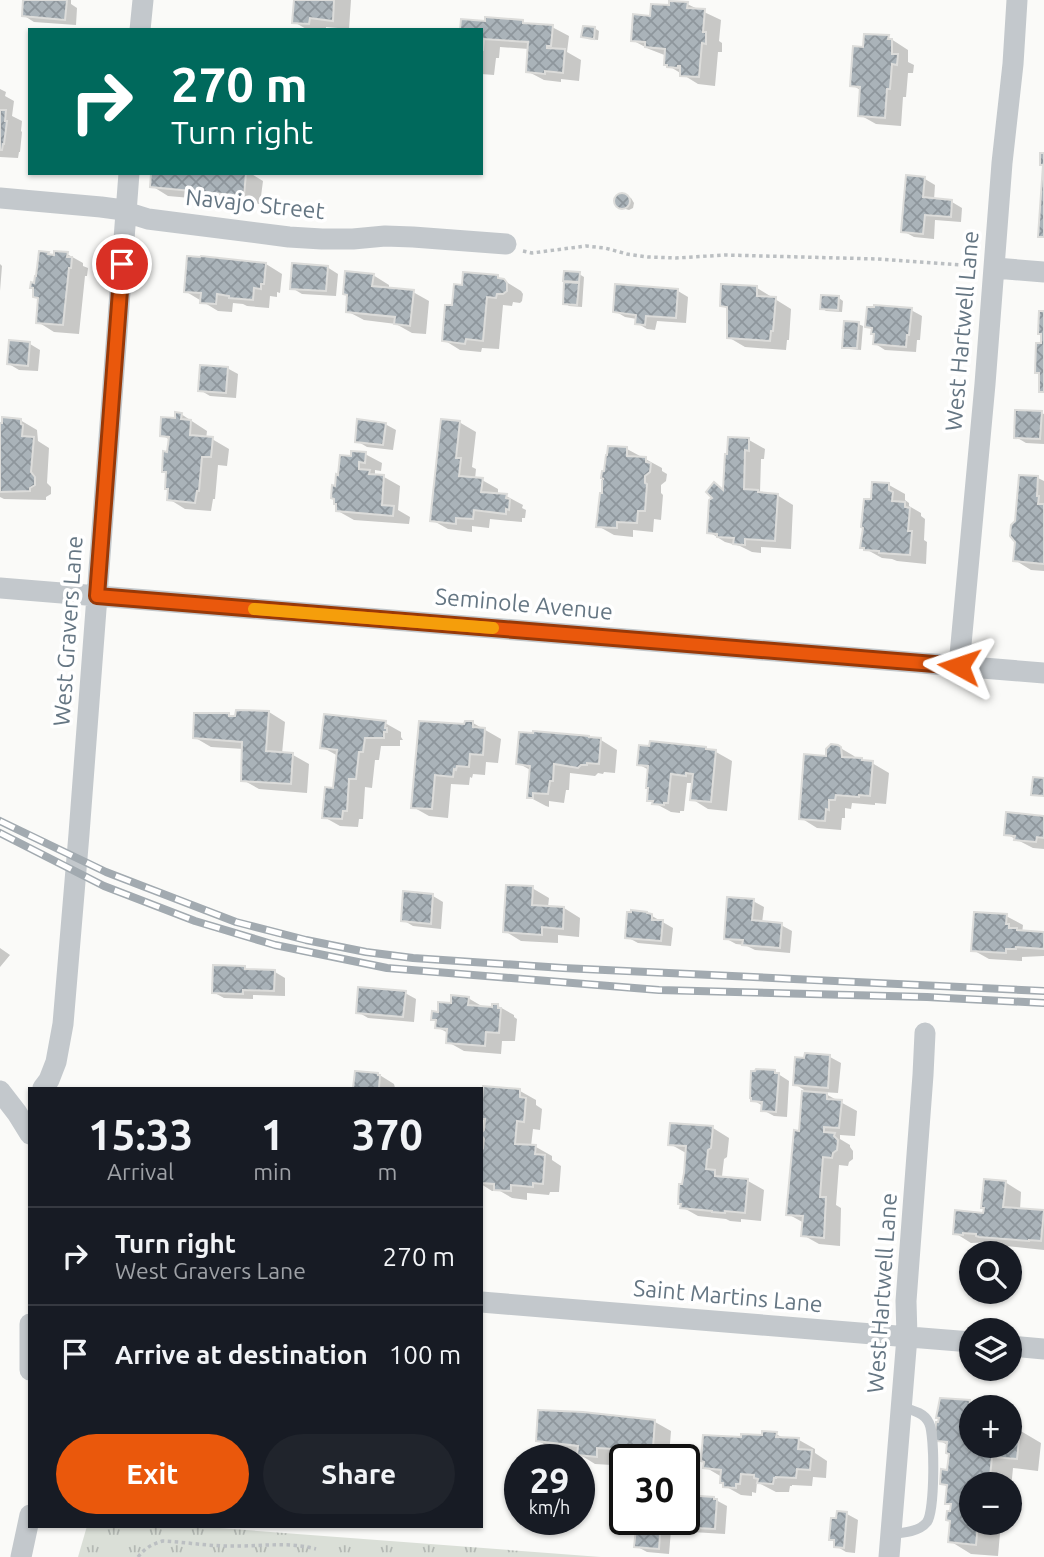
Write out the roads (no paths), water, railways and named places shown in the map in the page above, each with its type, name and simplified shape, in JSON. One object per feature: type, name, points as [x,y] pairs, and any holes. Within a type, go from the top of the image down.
[{"type":"street","points":[[140,28],[143,0]]},
{"type":"street","name":"West Hartwell Lane","points":[[959,666],[1017,0]]},
{"type":"street","name":"West Gravers Lane","points":[[44,1087],[56,1062],[62,1034],[129,175]]},
{"type":"street","name":"Navajo Street","points":[[0,198],[101,207],[148,219],[289,237],[353,239],[385,236],[506,244]]},
{"type":"street","points":[[995,268],[1044,272]]},
{"type":"street","name":"Seminole Avenue","points":[[0,588],[1044,673]]},
{"type":"street","name":"West Hartwell Lane","points":[[889,1557],[907,1337],[906,1301],[925,1032]]},
{"type":"street","points":[[0,1091],[23,1108],[28,1127]]},
{"type":"street","name":"Saint Martins Lane","points":[[483,1302],[959,1341]]},
{"type":"street","points":[[1022,1347],[1044,1349]]},
{"type":"street","points":[[21,1557],[28,1524]]},
{"type":"lane","points":[[891,1534],[917,1529],[927,1523],[933,1482],[932,1433],[929,1421],[920,1413],[901,1407]]},
{"type":"railway","points":[[0,821],[106,872],[236,922],[366,952],[413,958],[563,968],[1044,991]]},
{"type":"railway","points":[[0,833],[104,886],[195,921],[275,945],[387,968],[659,990],[1044,1003]]}]
